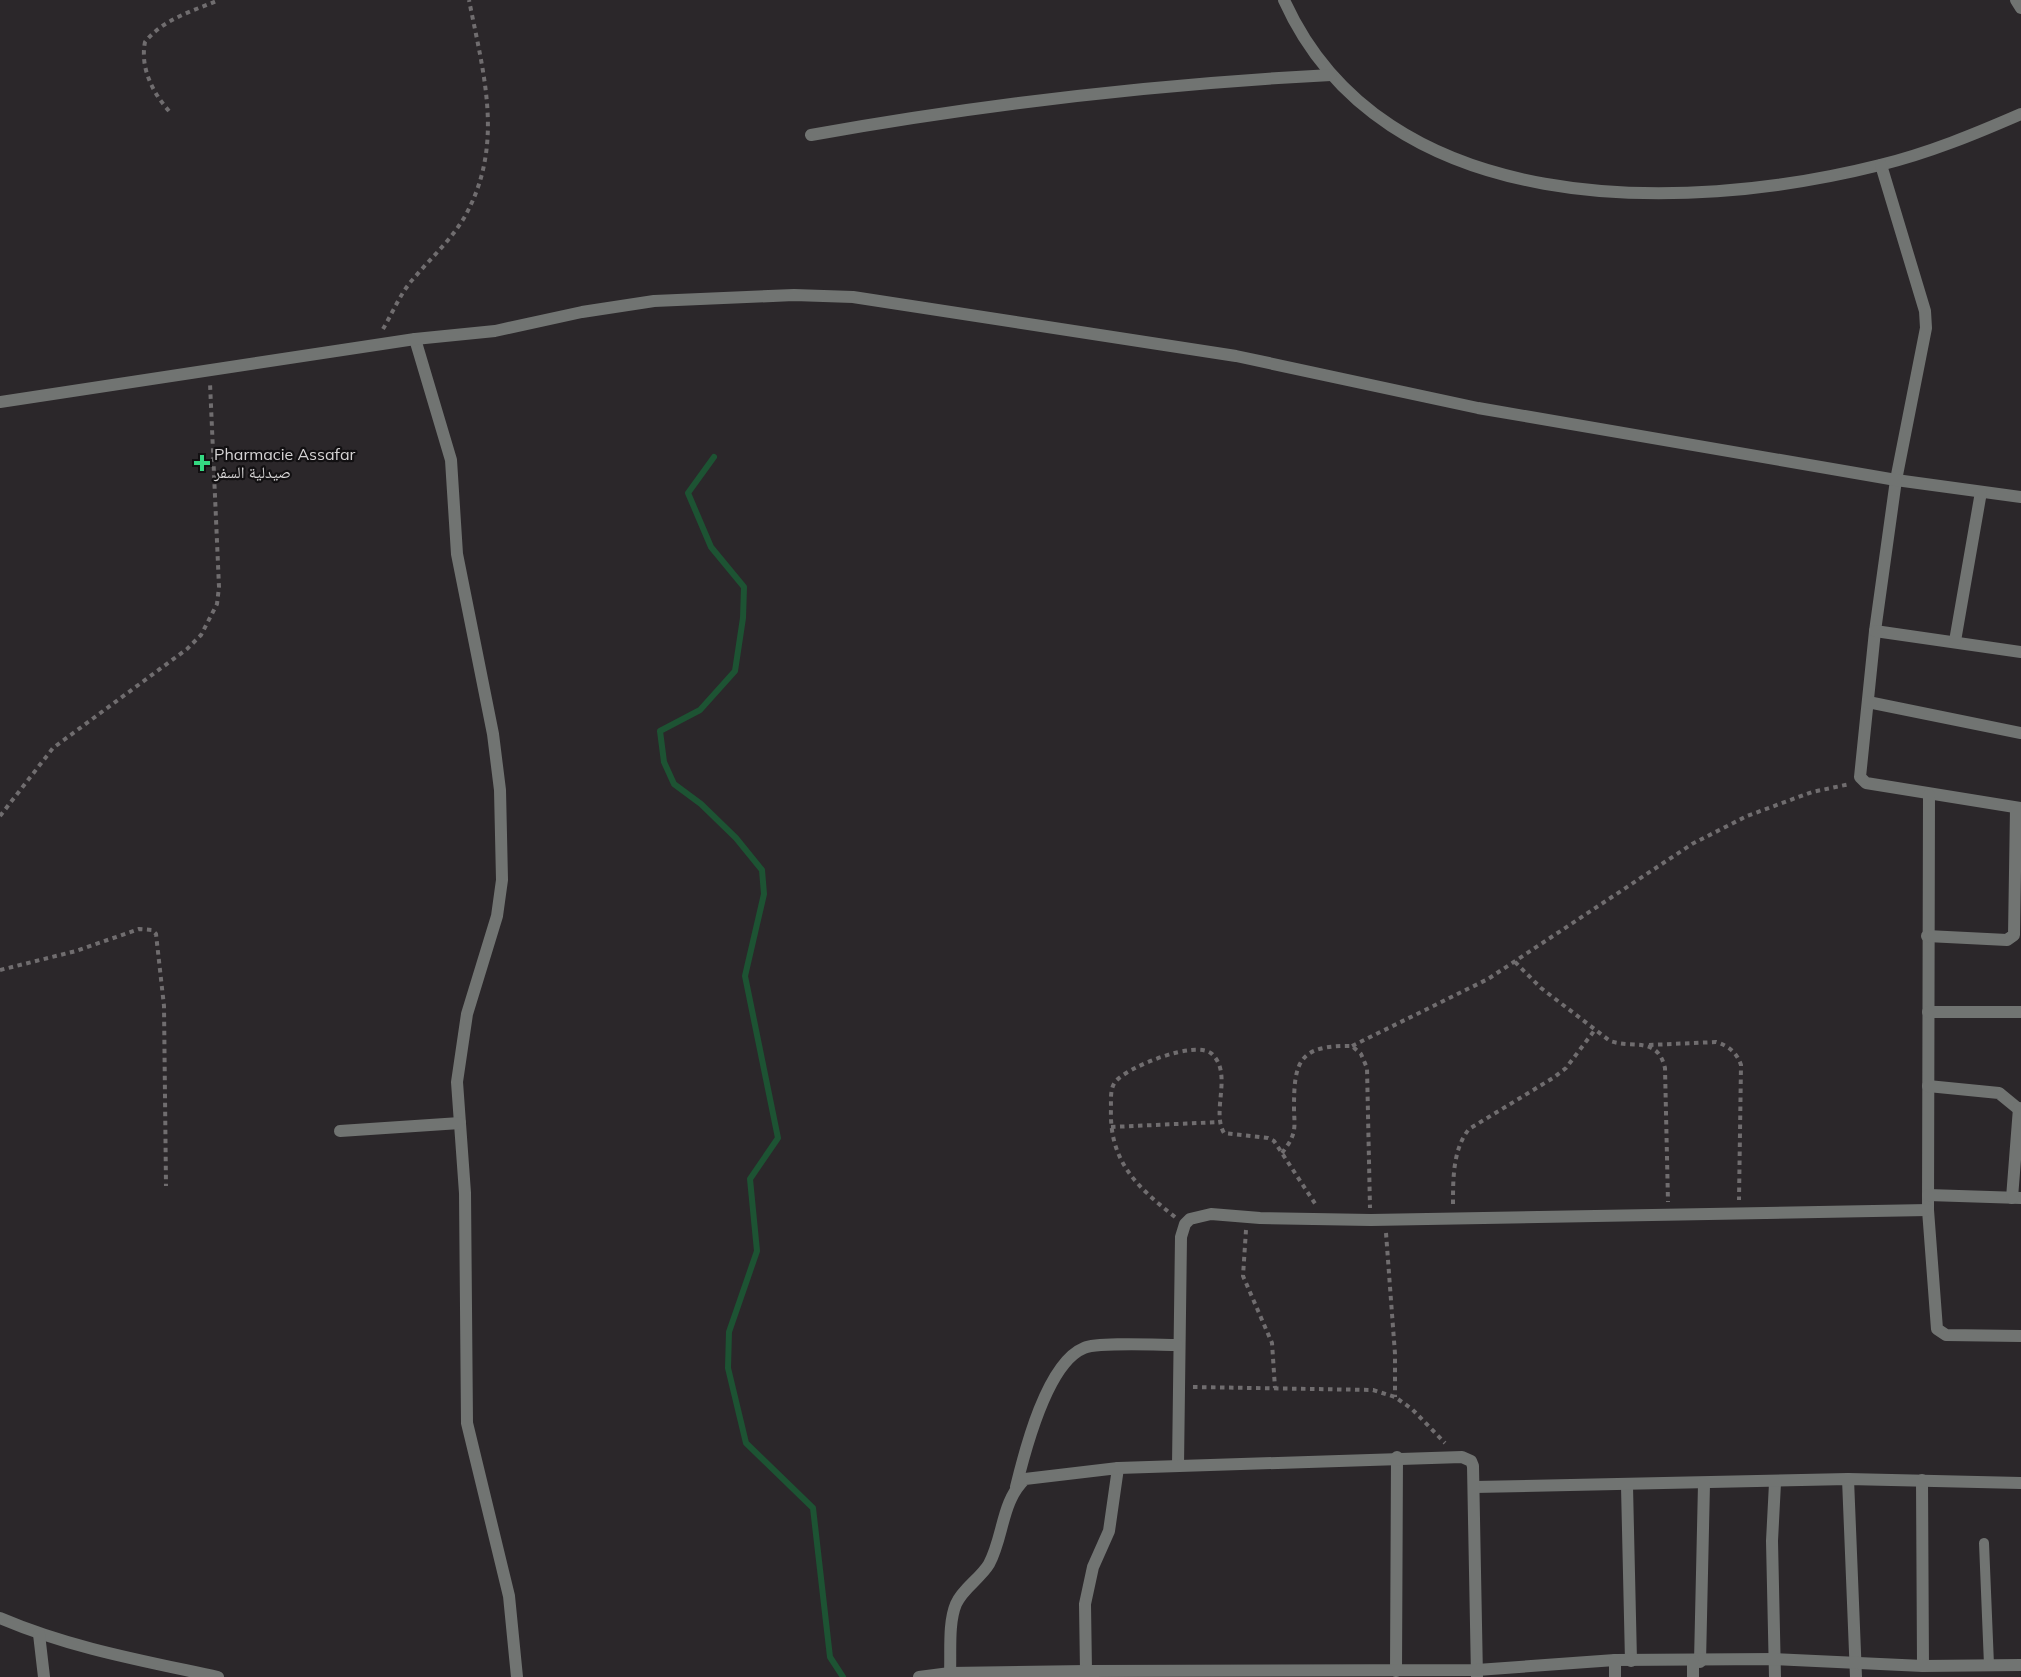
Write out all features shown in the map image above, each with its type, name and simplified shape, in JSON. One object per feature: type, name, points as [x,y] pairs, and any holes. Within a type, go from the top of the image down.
[{"type":"street","points":[[1284,0],[1309,48],[1330,75],[1364,106],[1411,138],[1465,162],[1545,184],[1592,192],[1738,190],[1810,180],[1881,165],[1979,132],[2021,114]]},
{"type":"street","points":[[2016,0],[2021,8]]},
{"type":"street","points":[[811,135],[937,113],[1122,89],[1330,75]]},
{"type":"street","points":[[1881,165],[1925,311],[1926,328],[1896,480],[1875,631],[1860,774],[1862,781],[1929,795],[2018,808],[2018,903],[2012,939],[1927,936]]},
{"type":"street","points":[[0,402],[373,345],[495,331],[582,312],[654,301],[794,295],[853,297],[1236,356],[1478,408],[1896,480],[2021,497]]},
{"type":"street","points":[[415,339],[451,460],[460,572],[493,735],[500,790],[502,837],[500,898],[497,916],[467,1014],[457,1082],[466,1236],[467,1423],[509,1596],[517,1677]]},
{"type":"street","points":[[1955,641],[1981,492]]},
{"type":"street","points":[[1875,631],[2021,652]]},
{"type":"street","points":[[1868,702],[2021,733]]},
{"type":"street","points":[[1929,795],[1928,1210],[1939,1332],[1946,1335],[2021,1336]]},
{"type":"street","points":[[1928,1012],[2021,1012]]},
{"type":"street","points":[[1928,1086],[1999,1093],[2020,1110],[2017,1198],[1928,1195]]},
{"type":"street","points":[[340,1131],[460,1123]]},
{"type":"street","points":[[1178,1466],[1177,1345],[1181,1237],[1185,1224],[1190,1219],[1211,1214],[1327,1220],[1384,1220],[1928,1210]]},
{"type":"street","points":[[950,1673],[953,1614],[956,1603],[988,1565],[1004,1513],[1016,1488],[1023,1457],[1050,1387],[1062,1366],[1077,1353],[1090,1346],[1177,1345]]},
{"type":"street","points":[[1016,1488],[1025,1479],[1118,1468],[1397,1457],[1462,1457],[1471,1461],[1473,1466],[1477,1674]]},
{"type":"street","points":[[1396,1671],[1397,1457]]},
{"type":"street","points":[[1086,1671],[1085,1604],[1093,1568],[1109,1531],[1118,1468]]},
{"type":"street","points":[[1474,1487],[1775,1483],[1848,1479],[2021,1483]]},
{"type":"street","points":[[1848,1479],[1856,1677]]},
{"type":"street","points":[[1922,1480],[1923,1666]]},
{"type":"street","points":[[1775,1483],[1773,1541],[1775,1677]]},
{"type":"street","points":[[1693,1677],[1697,1661],[1704,1484]]},
{"type":"street","points":[[1627,1486],[1631,1661]]},
{"type":"street","points":[[0,1618],[39,1634],[127,1658],[218,1677]]},
{"type":"street","points":[[39,1634],[44,1677]]},
{"type":"street","points":[[1615,1660],[1615,1677]]},
{"type":"street","points":[[919,1677],[950,1673],[1086,1671],[1329,1674],[1396,1671],[1477,1674],[1615,1660],[1855,1661],[1923,1666],[1936,1671],[1989,1665],[2021,1665]]},
{"type":"lane","points":[[1984,1543],[1989,1665]]},
{"type":"path","points":[[169,111],[160,101],[149,80],[144,62],[145,42],[157,29],[173,19],[219,0]]},
{"type":"path","points":[[373,345],[412,280],[445,244],[463,219],[487,160],[489,121],[486,85],[469,0]]},
{"type":"path","points":[[0,816],[52,748],[187,649],[210,622],[217,604],[219,587],[213,498],[210,369]]},
{"type":"path","points":[[1282,1153],[1292,1137],[1294,1128],[1295,1074],[1298,1064],[1314,1051],[1334,1046],[1352,1046],[1488,979],[1692,844],[1747,816],[1812,792],[1862,781]]},
{"type":"path","points":[[0,970],[76,951],[138,929],[152,930],[156,934],[164,1006],[166,1186]]},
{"type":"path","points":[[1515,962],[1541,988],[1594,1031],[1623,1045],[1716,1042],[1724,1044],[1738,1058],[1741,1065],[1739,1214]]},
{"type":"path","points":[[1452,1218],[1456,1157],[1461,1140],[1469,1129],[1560,1073],[1583,1048],[1594,1031]]},
{"type":"path","points":[[1648,1045],[1656,1049],[1665,1068],[1668,1215]]},
{"type":"path","points":[[1352,1046],[1360,1054],[1367,1068],[1371,1220]]},
{"type":"path","points":[[1185,1224],[1144,1191],[1121,1163],[1112,1139],[1111,1091],[1116,1081],[1159,1058],[1194,1049],[1206,1050],[1213,1055],[1218,1066],[1221,1078],[1220,1122],[1224,1133],[1268,1138],[1282,1153],[1327,1220]]},
{"type":"path","points":[[1111,1127],[1220,1122]]},
{"type":"path","points":[[1247,1217],[1243,1276],[1272,1343],[1275,1388]]},
{"type":"path","points":[[1384,1220],[1395,1354],[1395,1397]]},
{"type":"path","points":[[1178,1387],[1373,1390],[1395,1397],[1412,1409],[1441,1440],[1462,1457]]},
{"type":"waterway","points":[[714,457],[688,493],[711,547],[744,587],[743,618],[735,671],[700,710],[660,731],[664,762],[674,784],[701,804],[736,838],[762,870],[764,894],[745,976],[778,1138],[750,1179],[757,1251],[729,1332],[728,1368],[746,1443],[813,1508],[830,1657],[843,1677]]},
{"type":"place","name":"Pharmacie Assafar صيدلية السفر","points":[[202,463]]}]
